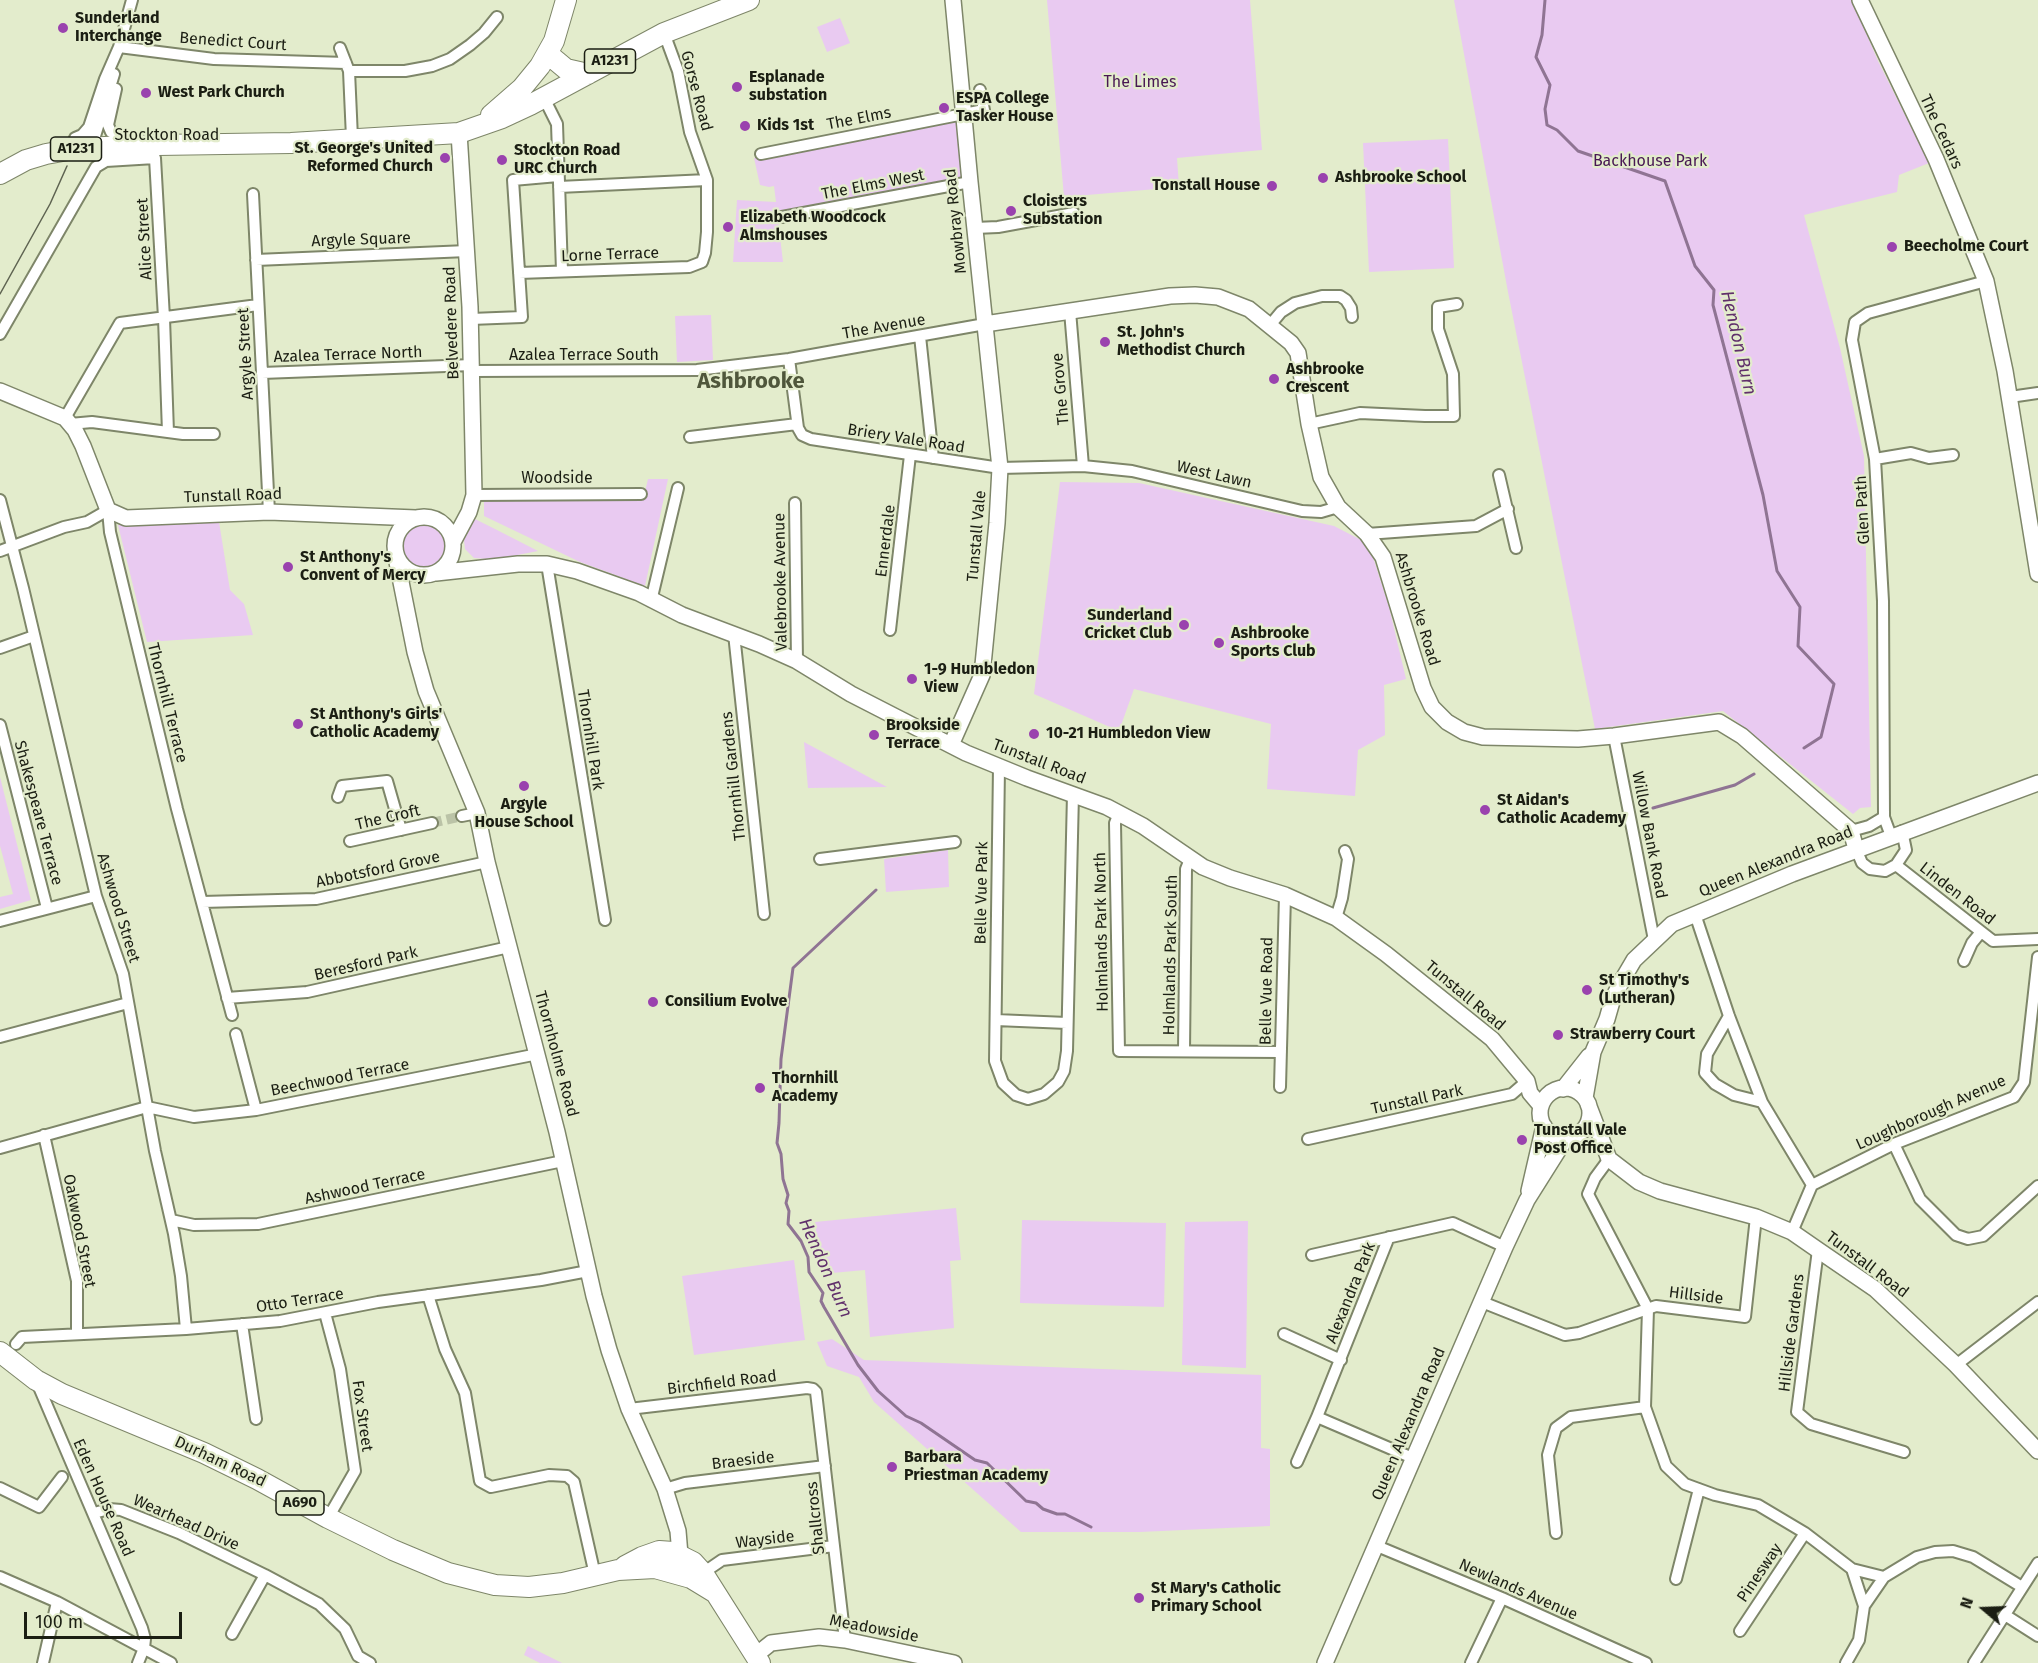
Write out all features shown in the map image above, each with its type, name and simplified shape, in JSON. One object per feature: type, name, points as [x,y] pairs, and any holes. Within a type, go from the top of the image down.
[{"type":"highway","points":[[467,130],[501,107],[527,83],[548,54],[560,27],[566,0]]},
{"type":"highway","name":"Stockton Road","points":[[0,165],[11,156],[36,146],[93,139],[291,143],[467,130],[502,118],[544,98],[664,33],[749,0]]},
{"type":"highway","name":"A1231","points":[[548,54],[566,69],[588,74]]},
{"type":"highway","name":"Stockton Road","points":[[0,174],[26,160],[93,139]]},
{"type":"highway","name":"Durham Road","points":[[8,1348],[36,1380],[62,1394],[204,1453],[328,1518],[432,1567],[480,1582],[529,1587],[563,1583],[618,1570],[655,1568],[693,1574],[714,1592],[754,1660]]},
{"type":"highway","name":"Durham Road","points":[[618,1570],[652,1553],[674,1553],[693,1562],[693,1574]]},
{"type":"street","points":[[93,139],[132,0]]},
{"type":"street","name":"Mowbray Road","points":[[953,0],[985,324]]},
{"type":"street","name":"The Cedars","points":[[1860,0],[1936,159],[1986,281],[2010,397],[2038,574]]},
{"type":"street","name":"Benedict Court","points":[[118,47],[214,59],[405,71],[432,66],[450,59],[470,45],[497,17]]},
{"type":"street","name":"Gorse Road","points":[[664,33],[678,70],[690,132],[707,180],[707,232],[702,262]]},
{"type":"street","points":[[340,48],[348,67],[346,139]]},
{"type":"street","points":[[93,139],[108,128],[116,90],[110,77]]},
{"type":"street","points":[[964,114],[984,110],[980,90]]},
{"type":"street","points":[[544,98],[557,124],[562,271]]},
{"type":"street","name":"The Elms","points":[[761,154],[964,114]]},
{"type":"street","name":"Belvedere Road","points":[[453,546],[470,512],[474,495],[471,319],[467,251],[467,130]]},
{"type":"street","name":"Alice Street","points":[[0,334],[96,167],[106,161],[155,159],[168,432]]},
{"type":"street","points":[[471,319],[522,317],[513,180],[707,180]]},
{"type":"street","name":"The Elms West","points":[[782,218],[970,182]]},
{"type":"street","name":"Argyle Street","points":[[253,194],[269,512]]},
{"type":"street","points":[[975,228],[998,227],[1074,213]]},
{"type":"street","name":"Argyle Square","points":[[256,260],[467,251]]},
{"type":"street","name":"Lorne Terrace","points":[[519,273],[689,267],[702,262]]},
{"type":"street","name":"Glen Path","points":[[1897,834],[1884,817],[1883,601],[1875,459],[1852,340],[1855,322],[1868,313],[1986,281]]},
{"type":"street","name":"Ashbrooke Road","points":[[985,324],[1153,297],[1207,295],[1239,304],[1270,324],[1291,343],[1298,353],[1309,424],[1321,477],[1338,507],[1367,534],[1379,549],[1427,698],[1432,707],[1447,722],[1464,732],[1483,738],[1578,739],[1719,722],[1742,736],[1851,831]]},
{"type":"street","points":[[1270,324],[1281,312],[1295,303],[1322,296],[1340,297],[1346,300],[1350,305],[1352,317]]},
{"type":"street","points":[[1309,424],[1360,413],[1454,416],[1454,374],[1438,329],[1438,307],[1457,304]]},
{"type":"street","points":[[67,421],[120,323],[258,305]]},
{"type":"street","name":"The Grove","points":[[1070,310],[1083,466]]},
{"type":"street","name":"The Avenue","points":[[697,370],[789,359],[985,324]]},
{"type":"street","name":"Tunstall Vale","points":[[951,745],[982,675],[997,524],[1000,468],[985,324]]},
{"type":"street","points":[[920,336],[933,458]]},
{"type":"street","points":[[690,437],[797,424],[789,359]]},
{"type":"street","name":"Azalea Terrace North","points":[[262,373],[472,368]]},
{"type":"street","name":"Azalea Terrace South","points":[[472,368],[697,370]]},
{"type":"street","points":[[0,391],[67,421],[115,423],[168,432],[214,434]]},
{"type":"street","points":[[2010,397],[2038,393]]},
{"type":"street","points":[[0,551],[64,527],[87,522],[108,510],[102,500],[95,473],[83,446],[67,421]]},
{"type":"street","name":"Briery Vale Road","points":[[797,424],[802,435],[811,439],[910,455],[1000,468],[1083,466]]},
{"type":"street","points":[[1875,459],[1911,453],[1929,458],[1953,455]]},
{"type":"street","name":"Ennerdale","points":[[890,630],[910,455]]},
{"type":"street","name":"West Lawn","points":[[1083,466],[1132,471],[1302,511],[1321,512],[1338,507]]},
{"type":"street","points":[[1499,475],[1516,548]]},
{"type":"street","points":[[651,601],[678,488]]},
{"type":"street","name":"Woodside","points":[[474,495],[641,494]]},
{"type":"street","name":"Ashwood Street","points":[[0,500],[96,896],[123,974],[147,1107],[182,1276],[186,1329]]},
{"type":"street","name":"Valebrooke Avenue","points":[[795,503],[797,661]]},
{"type":"street","points":[[1367,534],[1476,526],[1508,509]]},
{"type":"street","name":"Tunstall Road","points":[[108,510],[126,518],[269,512],[416,518]]},
{"type":"street","name":"Thornhill Terrace","points":[[108,510],[110,532],[232,1015]]},
{"type":"street","points":[[432,574],[411,573],[402,566],[395,552],[400,529],[416,518],[427,517],[438,521],[456,520],[470,512]]},
{"type":"street","name":"Tunstall Road","points":[[361,515],[381,523],[388,532],[395,552]]},
{"type":"street","points":[[406,606],[413,584],[432,574],[450,560],[453,546],[449,532],[438,521]]},
{"type":"street","name":"Tunstall Road","points":[[453,546],[469,560],[491,567]]},
{"type":"street","name":"Thornholme Road","points":[[395,552],[426,691],[487,862],[538,1054],[588,1271],[609,1350],[629,1409],[671,1510],[674,1553]]},
{"type":"street","name":"Tunstall Road","points":[[432,574],[491,567],[547,564],[577,570],[639,593],[651,601],[797,661],[851,694],[999,767],[1119,813],[1143,826],[1190,859],[1230,878],[1285,895],[1336,918],[1386,954],[1492,1039],[1527,1081],[1530,1093],[1541,1106]]},
{"type":"street","name":"Thornhill Park","points":[[547,564],[605,920]]},
{"type":"street","name":"Thornhill Gardens","points":[[734,634],[764,914]]},
{"type":"street","points":[[0,648],[34,636]]},
{"type":"street","name":"Shakespeare Terrace","points":[[0,725],[47,908]]},
{"type":"street","name":"Willow Bank Road","points":[[1614,736],[1654,940]]},
{"type":"street","name":"Belle Vue Park","points":[[996,1020],[999,767]]},
{"type":"street","points":[[338,797],[342,786],[387,781],[401,830]]},
{"type":"street","name":"Queen Alexandra Road","points":[[1325,1663],[1527,1200],[1571,1137],[1582,1131],[1589,1120],[1587,1101],[1593,1052],[1613,998],[1635,960],[1672,924],[1856,849],[2038,783]]},
{"type":"street","points":[[1067,1023],[996,1020],[995,1061],[1003,1083],[1016,1095],[1028,1099],[1044,1094],[1058,1082],[1064,1071],[1067,1051],[1073,794]]},
{"type":"street","name":"Holmlands Park North","points":[[1119,813],[1115,823],[1119,1051],[1184,1051]]},
{"type":"street","points":[[1884,817],[1869,826],[1851,831],[1862,863],[1869,869],[1885,871],[1896,865],[1905,850],[1897,834]]},
{"type":"street","name":"The Croft","points":[[350,841],[432,823]]},
{"type":"street","points":[[820,859],[955,842]]},
{"type":"street","points":[[1336,918],[1342,898],[1348,859],[1344,851]]},
{"type":"street","name":"Holmlands Park South","points":[[1184,1051],[1186,869],[1190,859]]},
{"type":"street","name":"Abbotsford Grove","points":[[202,902],[316,899],[487,862]]},
{"type":"street","name":"Linden Road","points":[[1896,865],[1993,941],[2038,939]]},
{"type":"street","name":"Belle Vue Road","points":[[1280,1087],[1285,895]]},
{"type":"street","points":[[0,921],[96,896]]},
{"type":"street","points":[[1695,914],[1729,1016],[1762,1102],[1812,1185],[1792,1232]]},
{"type":"street","points":[[1965,961],[1972,944],[1981,932]]},
{"type":"street","name":"Beresford Park","points":[[227,998],[306,992],[509,947]]},
{"type":"street","name":"Loughborough Avenue","points":[[1812,1185],[1894,1144],[2014,1097],[2024,1082],[2038,957]]},
{"type":"street","points":[[0,1037],[128,1003]]},
{"type":"street","points":[[1729,1016],[1707,1054],[1705,1072],[1715,1084],[1734,1095],[1762,1102]]},
{"type":"street","points":[[236,1034],[256,1110]]},
{"type":"street","points":[[1184,1051],[1281,1052]]},
{"type":"street","name":"Queen Alexandra Road","points":[[1527,1200],[1544,1126],[1541,1106],[1550,1093],[1559,1089],[1593,1052]]},
{"type":"street","name":"Beechwood Terrace","points":[[147,1107],[194,1117],[256,1110],[538,1054]]},
{"type":"street","points":[[1527,1081],[1559,1089],[1571,1089],[1587,1101],[1607,1156],[1588,1194],[1648,1309],[1645,1407],[1666,1466],[1685,1484],[1758,1504],[1805,1533],[1852,1569],[1884,1577]]},
{"type":"street","name":"Tunstall Park","points":[[1308,1139],[1512,1094],[1527,1081]]},
{"type":"street","points":[[0,1148],[147,1107]]},
{"type":"street","points":[[1544,1126],[1550,1133],[1571,1137]]},
{"type":"street","name":"Oakwood Street","points":[[44,1135],[77,1281],[76,1333]]},
{"type":"street","name":"Tunstall Road","points":[[1571,1137],[1607,1156],[1640,1182],[1660,1191],[1756,1217],[1792,1232],[1875,1289],[1956,1365],[2038,1451]]},
{"type":"street","points":[[1894,1144],[1920,1199],[1956,1235],[1968,1239],[1983,1236],[2038,1186]]},
{"type":"street","name":"Ashwood Terrace","points":[[171,1220],[194,1225],[258,1224],[563,1161]]},
{"type":"street","name":"Hillside","points":[[1482,1302],[1565,1335],[1579,1333],[1656,1306],[1745,1317],[1756,1217]]},
{"type":"street","name":"Alexandra Park","points":[[1312,1254],[1453,1223],[1505,1247]]},
{"type":"street","name":"Alexandra Park","points":[[1297,1462],[1341,1360],[1389,1237]]},
{"type":"street","name":"Hillside Gardens","points":[[1818,1250],[1797,1413],[1811,1424],[1904,1452]]},
{"type":"street","name":"Otto Terrace","points":[[8,1348],[22,1337],[186,1329],[280,1321],[428,1295],[541,1280],[588,1271]]},
{"type":"street","points":[[428,1295],[445,1349],[465,1393],[480,1480],[491,1486],[549,1475],[567,1476],[574,1482],[595,1575]]},
{"type":"street","points":[[1956,1365],[2038,1302]]},
{"type":"street","name":"Fox Street","points":[[325,1313],[340,1369],[355,1471],[328,1518]]},
{"type":"street","points":[[242,1324],[256,1419]]},
{"type":"street","name":"Alexandra Park","points":[[1284,1334],[1341,1360]]},
{"type":"street","name":"Eden House Road","points":[[36,1380],[142,1628],[145,1639],[144,1648]]},
{"type":"street","name":"Birchfield Road","points":[[629,1409],[807,1388],[816,1392]]},
{"type":"street","name":"Shallcross","points":[[816,1392],[845,1640]]},
{"type":"street","points":[[1556,1533],[1548,1455],[1556,1428],[1571,1417],[1645,1407]]},
{"type":"street","points":[[1317,1417],[1415,1459]]},
{"type":"street","name":"Braeside","points":[[664,1489],[685,1483],[825,1466]]},
{"type":"street","points":[[0,1488],[39,1507],[62,1477]]},
{"type":"street","points":[[1676,1579],[1699,1489]]},
{"type":"street","name":"Wearhead Drive","points":[[94,1513],[109,1509],[121,1510],[179,1533],[319,1604],[345,1629],[358,1656],[370,1663]]},
{"type":"street","name":"Pinesway","points":[[1740,1630],[1805,1533]]},
{"type":"street","name":"Wayside","points":[[693,1574],[722,1560],[834,1546]]},
{"type":"street","name":"Newlands Avenue","points":[[1377,1546],[1502,1598],[1646,1663]]},
{"type":"street","points":[[1863,1606],[1884,1577],[1917,1557],[1935,1552],[1953,1551],[1973,1557],[2022,1587]]},
{"type":"street","points":[[1974,1663],[2038,1563]]},
{"type":"street","points":[[1846,1663],[1858,1640],[1863,1606],[1852,1569]]},
{"type":"street","points":[[232,1634],[265,1575]]},
{"type":"street","points":[[0,1577],[57,1602],[171,1663]]},
{"type":"street","points":[[1471,1663],[1502,1598]]},
{"type":"street","points":[[43,1663],[57,1602]]},
{"type":"street","points":[[2005,1615],[2038,1636]]},
{"type":"street","name":"Meadowside","points":[[754,1660],[771,1644],[819,1637],[845,1640],[954,1663]]},
{"type":"street","points":[[138,1663],[144,1648]]},
{"type":"green space","name":"The Limes","points":[[1047,0],[1250,0],[1262,150],[1177,158],[1179,187],[1064,197]]},
{"type":"green space","name":"Backhouse Park","points":[[1454,0],[1852,0],[1878,61],[1929,163],[1899,175],[1897,192],[1804,215],[1840,348],[1864,456],[1871,807],[1860,808],[1853,814],[1723,711],[1595,729],[1508,292]]},
{"type":"green space","points":[[840,18],[850,43],[827,52],[817,27]]},
{"type":"green space","points":[[957,121],[962,178],[777,211],[783,262],[733,262],[737,200],[776,202],[774,186],[760,185],[754,158]]},
{"type":"green space","points":[[1448,139],[1454,268],[1369,272],[1363,143]]},
{"type":"green space","points":[[711,315],[713,360],[677,362],[675,316]]},
{"type":"green space","points":[[648,479],[668,479],[645,586],[580,562],[484,516],[484,499],[643,500]]},
{"type":"green space","name":"Ashbrooke Sports Club","points":[[1060,482],[1139,483],[1334,526],[1365,542],[1372,554],[1389,607],[1406,679],[1384,685],[1385,735],[1358,750],[1355,796],[1267,789],[1271,724],[1134,689],[1119,731],[1034,694]]},
{"type":"green space","points":[[475,519],[538,551],[507,557],[474,558],[465,549],[464,540]]},
{"type":"green space","points":[[219,522],[230,590],[244,604],[253,635],[147,642],[118,525]]},
{"type":"green space","points":[[423,523],[439,530],[446,546],[439,562],[423,569],[407,562],[400,546],[407,530]]},
{"type":"green space","points":[[804,742],[887,787],[808,788]]},
{"type":"green space","points":[[0,777],[31,900],[0,909],[0,897],[13,894],[0,846]]},
{"type":"green space","points":[[948,850],[949,887],[886,892],[884,859]]},
{"type":"green space","points":[[956,1208],[961,1260],[950,1261],[954,1328],[870,1337],[865,1270],[821,1274],[815,1222]]},
{"type":"green space","points":[[1022,1220],[1166,1223],[1164,1307],[1020,1303]]},
{"type":"green space","points":[[1248,1221],[1246,1368],[1182,1365],[1185,1222]]},
{"type":"green space","points":[[794,1260],[805,1340],[694,1355],[682,1276]]},
{"type":"green space","points":[[832,1339],[864,1360],[1261,1375],[1261,1448],[1270,1449],[1270,1526],[1140,1532],[1021,1532],[874,1402],[859,1377],[827,1366],[817,1342]]},
{"type":"green space","points":[[528,1646],[562,1663],[540,1663],[524,1655]]},
{"type":"waterway","name":"Hendon Burn","points":[[1545,0],[1542,35],[1536,57],[1550,85],[1545,109],[1547,125],[1557,130],[1578,151],[1665,181],[1695,266],[1714,290],[1713,305],[1763,495],[1777,571],[1800,607],[1798,646],[1834,684],[1821,737],[1804,748]]},
{"type":"waterway","points":[[1653,808],[1735,785],[1754,774]]},
{"type":"waterway","name":"Hendon Burn","points":[[876,890],[793,968],[781,1059],[777,1143],[788,1195],[786,1203],[789,1211],[788,1224],[801,1241],[808,1257],[809,1272],[823,1293],[821,1301],[824,1307],[858,1365],[878,1391],[906,1416],[921,1423],[975,1460],[987,1463],[1026,1501],[1036,1503],[1043,1509],[1057,1514],[1065,1514],[1091,1527]]},
{"type":"tunnel","points":[[432,823],[462,816]]},
{"type":"tram line","points":[[0,294],[50,204],[67,166]]},
{"type":"place","name":"Sunderland Interchange","points":[[63,28]]},
{"type":"place","name":"Esplanade substation","points":[[737,87]]},
{"type":"place","name":"West Park Church","points":[[146,93]]},
{"type":"place","name":"ESPA College Tasker House","points":[[944,108]]},
{"type":"place","name":"Kids 1st","points":[[745,126]]},
{"type":"place","name":"St. George's United Reformed Church","points":[[445,158]]},
{"type":"place","name":"Stockton Road URC Church","points":[[502,160]]},
{"type":"place","name":"Ashbrooke School","points":[[1323,178]]},
{"type":"place","name":"Tonstall House","points":[[1272,186]]},
{"type":"place","name":"Cloisters Substation","points":[[1011,211]]},
{"type":"place","name":"Elizabeth Woodcock Almshouses","points":[[728,227]]},
{"type":"place","name":"Beecholme Court","points":[[1892,247]]},
{"type":"place","name":"St. John's Methodist Church","points":[[1105,342]]},
{"type":"place","name":"Ashbrooke Crescent","points":[[1274,379]]},
{"type":"place","name":"St Anthony's Convent of Mercy","points":[[288,567]]},
{"type":"place","name":"Sunderland Cricket Club","points":[[1184,625]]},
{"type":"place","name":"Ashbrooke Sports Club","points":[[1219,643]]},
{"type":"place","name":"1-9 Humbledon View","points":[[912,679]]},
{"type":"place","name":"St Anthony's Girls' Catholic Academy","points":[[298,724]]},
{"type":"place","name":"10-21 Humbledon View","points":[[1034,734]]},
{"type":"place","name":"Brookside Terrace","points":[[874,735]]},
{"type":"place","name":"Argyle House School","points":[[524,786]]},
{"type":"place","name":"St Aidan's Catholic Academy","points":[[1485,810]]},
{"type":"place","name":"St Timothy's (Lutheran)","points":[[1587,990]]},
{"type":"place","name":"Consilium Evolve","points":[[653,1002]]},
{"type":"place","name":"Strawberry Court","points":[[1558,1035]]},
{"type":"place","name":"Thornhill Academy","points":[[760,1088]]},
{"type":"place","name":"Tunstall Vale Post Office","points":[[1522,1140]]},
{"type":"place","name":"Barbara Priestman Academy","points":[[892,1467]]},
{"type":"place","name":"St Mary's Catholic Primary School","points":[[1139,1598]]},
{"type":"district","name":"Ashbrooke","points":[[751,382]]}]
